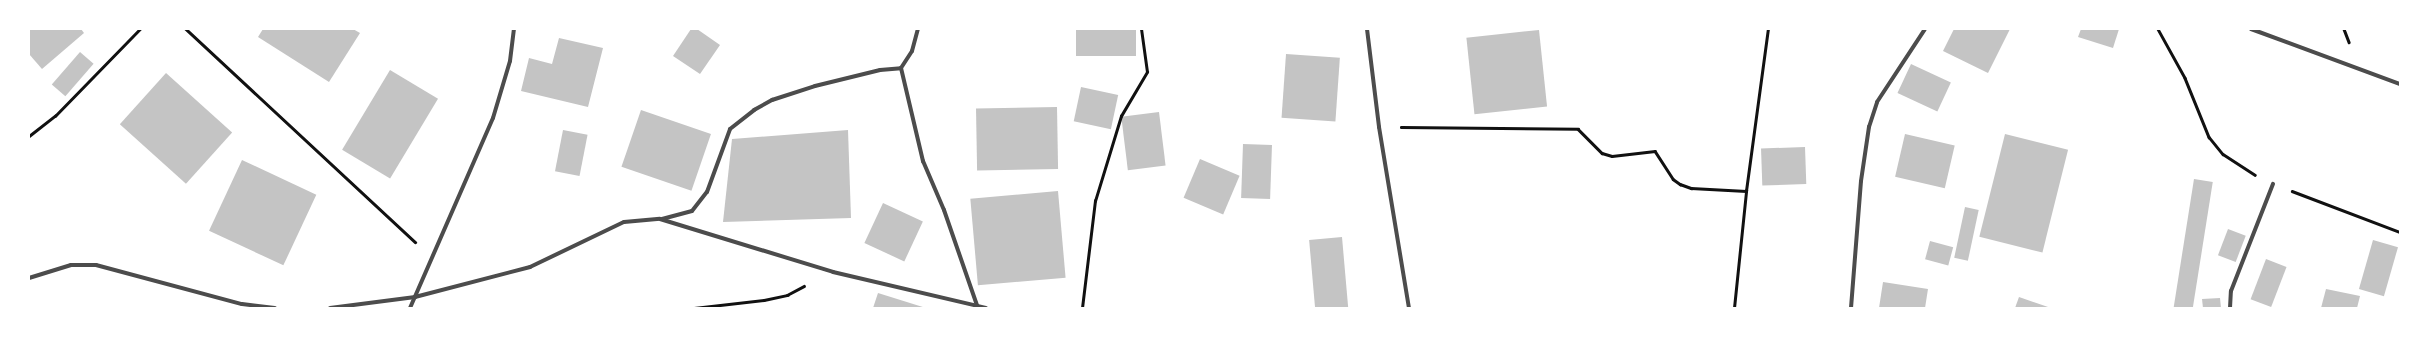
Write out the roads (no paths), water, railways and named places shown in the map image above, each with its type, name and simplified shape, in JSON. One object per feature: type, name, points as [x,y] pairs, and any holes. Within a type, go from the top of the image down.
[{"type":"street","points":[[410,308],[433,259],[493,118],[510,61],[514,29]]},
{"type":"street","points":[[918,29],[912,51],[901,68],[923,161],[978,307]]},
{"type":"street","points":[[1367,29],[1379,127],[1409,308]]},
{"type":"street","points":[[1851,308],[1861,181],[1869,127],[1878,102],[1925,29]]},
{"type":"street","points":[[2251,29],[2400,84]]},
{"type":"street","points":[[330,308],[416,297],[530,267],[624,222],[660,219],[692,211],[707,192],[730,129],[754,110],[772,100],[814,86],[880,70],[901,68]]},
{"type":"street","points":[[2230,308],[2231,291],[2273,184]]},
{"type":"street","points":[[660,219],[833,272],[986,308]]},
{"type":"street","points":[[29,278],[71,265],[96,265],[242,304],[275,308]]}]
